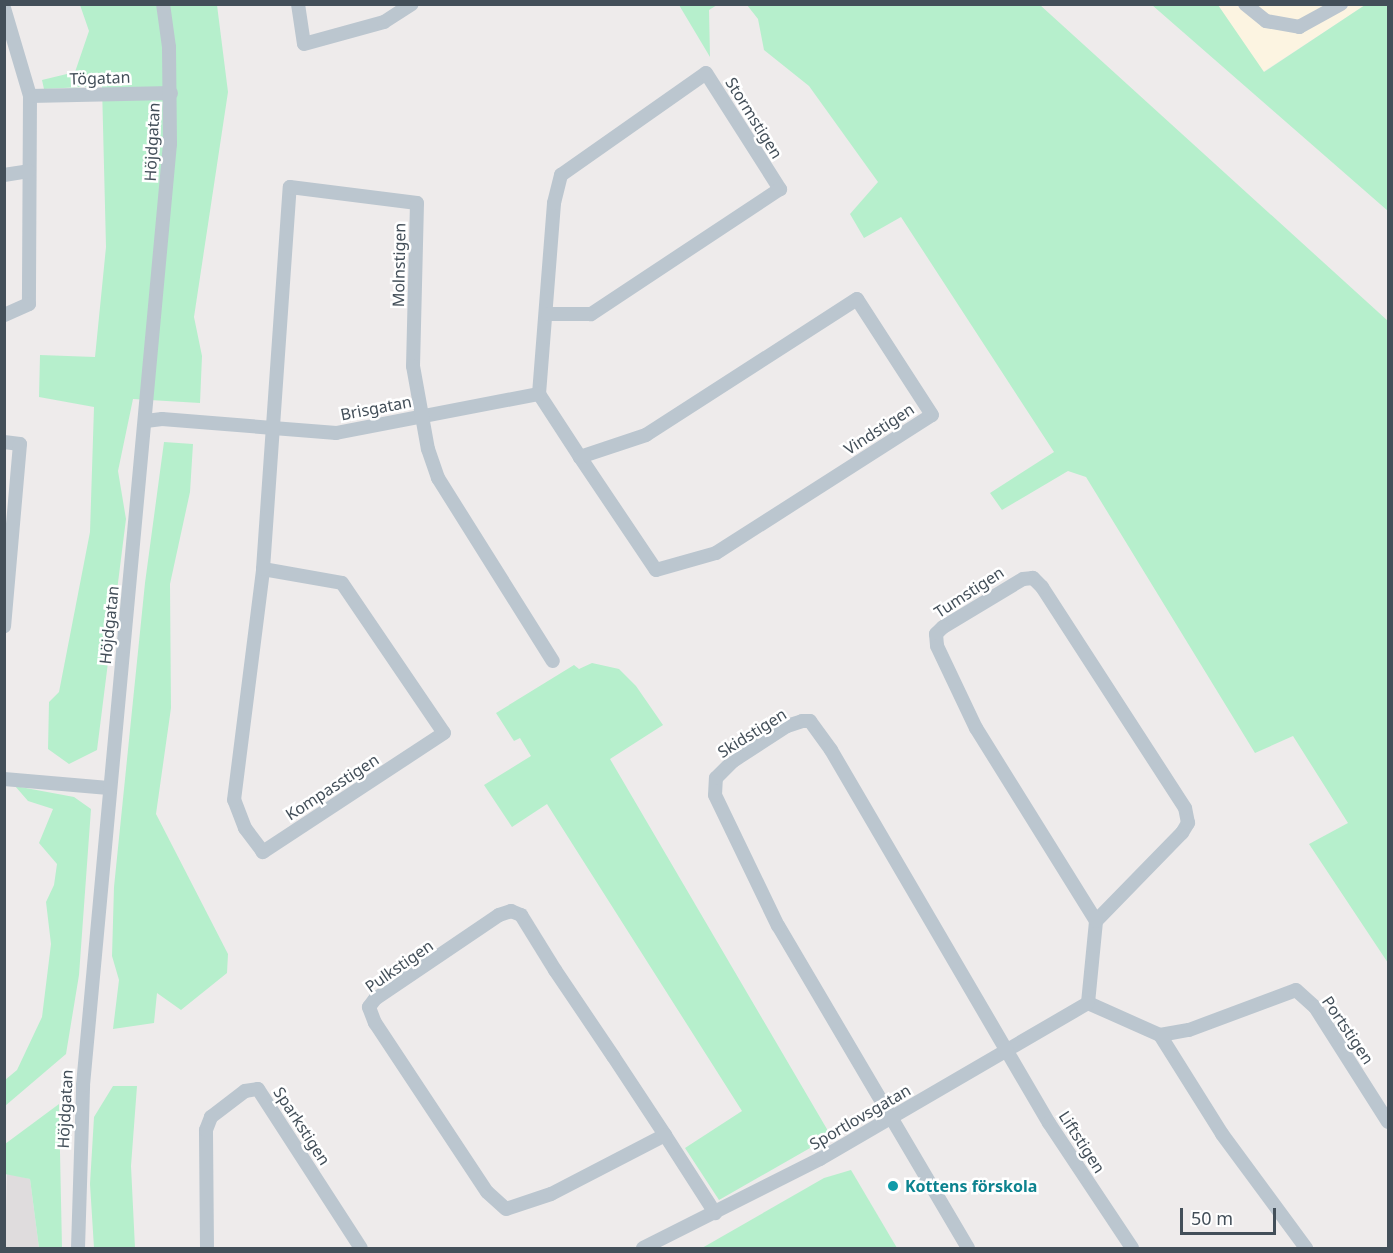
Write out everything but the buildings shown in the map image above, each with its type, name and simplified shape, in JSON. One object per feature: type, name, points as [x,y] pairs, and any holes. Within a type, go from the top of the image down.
[{"type":"street","name":"Höjdgatan","points":[[78,1248],[83,1085],[170,144],[171,93],[163,4]]},
{"type":"street","points":[[298,4],[304,44],[384,21],[412,4]]},
{"type":"street","points":[[1245,4],[1266,21],[1299,27],[1341,4]]},
{"type":"street","points":[[4,8],[9,43],[30,96],[28,304],[4,315]]},
{"type":"street","name":"Stormstigen","points":[[539,394],[548,314],[554,203],[561,176],[706,73],[780,189],[591,314],[548,314]]},
{"type":"street","name":"Tögatan","points":[[30,96],[171,93]]},
{"type":"street","points":[[4,175],[29,171]]},
{"type":"street","name":"Molnstigen","points":[[271,428],[290,187],[417,203],[413,366],[422,416],[438,477],[553,661]]},
{"type":"street","name":"Vindstigen","points":[[539,394],[580,457],[656,570],[716,553],[932,415],[857,298],[646,435],[580,457]]},
{"type":"street","name":"Brisgatan","points":[[146,422],[336,433],[539,394]]},
{"type":"street","name":"Kompasstigen","points":[[263,568],[342,583],[444,733],[263,852],[245,828],[234,800],[263,568],[271,428]]},
{"type":"street","points":[[4,442],[20,444],[4,626]]},
{"type":"street","name":"Tumstigen","points":[[1033,578],[1042,587],[1185,808],[1188,823],[1182,833],[1096,921],[976,728],[937,646],[936,634],[944,627],[1023,579],[1033,578]]},
{"type":"street","name":"Skidstigen","points":[[890,1119],[778,927],[715,795],[719,774],[787,726],[810,720],[820,733],[1007,1051]]},
{"type":"street","points":[[4,779],[109,788]]},
{"type":"street","name":"Pulkstigen","points":[[665,1135],[551,1194],[506,1209],[487,1192],[375,1023],[369,1007],[375,999],[499,915],[511,911],[521,915],[665,1135],[715,1213]]},
{"type":"street","points":[[1096,921],[1088,1003],[1160,1035],[1222,1134],[1306,1248]]},
{"type":"street","name":"Portstigen","points":[[1160,1035],[1189,1030],[1296,990],[1315,1007],[1389,1122]]},
{"type":"street","name":"Sportlovsgatan","points":[[643,1248],[715,1213],[890,1119],[1088,1003]]},
{"type":"street","name":"Liftstigen","points":[[1007,1051],[1049,1123],[1132,1248]]},
{"type":"street","name":"Sparkstigen","points":[[207,1248],[206,1130],[211,1116],[246,1090],[258,1089],[361,1248]]},
{"type":"street","points":[[890,1119],[968,1248]]},
{"type":"shaded area","points":[[1218,5],[1365,5],[1263,72]]},
{"type":"shaded area","points":[[7,1173],[30,1179],[39,1248],[5,1248]]},
{"type":"green space","points":[[80,5],[217,5],[228,92],[194,317],[202,356],[200,403],[133,399],[118,471],[126,519],[97,750],[69,764],[48,749],[49,702],[59,692],[90,532],[94,407],[39,397],[40,355],[95,357],[106,247],[102,86],[44,89],[42,80],[75,72],[89,31]]},
{"type":"green space","points":[[679,5],[717,5],[709,10],[710,57]]},
{"type":"green space","points":[[747,5],[1040,5],[1388,321],[1388,963],[1309,844],[1348,823],[1293,736],[1255,753],[1086,477],[1068,471],[1002,510],[990,493],[1054,452],[901,217],[864,238],[850,214],[878,182],[809,86],[764,50],[758,19]]},
{"type":"green space","points":[[1152,5],[1218,5],[1264,72],[1365,5],[1388,5],[1388,211]]},
{"type":"green space","points":[[164,442],[193,444],[190,492],[170,584],[171,708],[156,814],[228,954],[227,973],[181,1010],[157,993],[154,1023],[113,1029],[119,980],[112,956],[114,887],[145,583]]},
{"type":"green space","points":[[592,663],[619,669],[636,686],[663,725],[610,759],[831,1136],[719,1200],[685,1148],[742,1111],[547,804],[512,827],[484,785],[531,756],[520,738],[514,741],[496,713],[574,665],[579,669]]},
{"type":"green space","points":[[15,786],[74,797],[91,809],[79,975],[66,1054],[5,1106],[5,1080],[17,1070],[42,1017],[51,944],[46,902],[54,885],[57,864],[39,843],[53,809],[28,801]]},
{"type":"green space","points":[[113,1086],[137,1086],[131,1166],[135,1248],[94,1248],[90,1184],[94,1117]]},
{"type":"green space","points":[[59,1104],[62,1248],[39,1248],[30,1179],[5,1174],[5,1144]]},
{"type":"green space","points":[[851,1170],[897,1248],[702,1248],[824,1178]]},
{"type":"place","name":"Kottens förskola","points":[[893,1186]]}]
